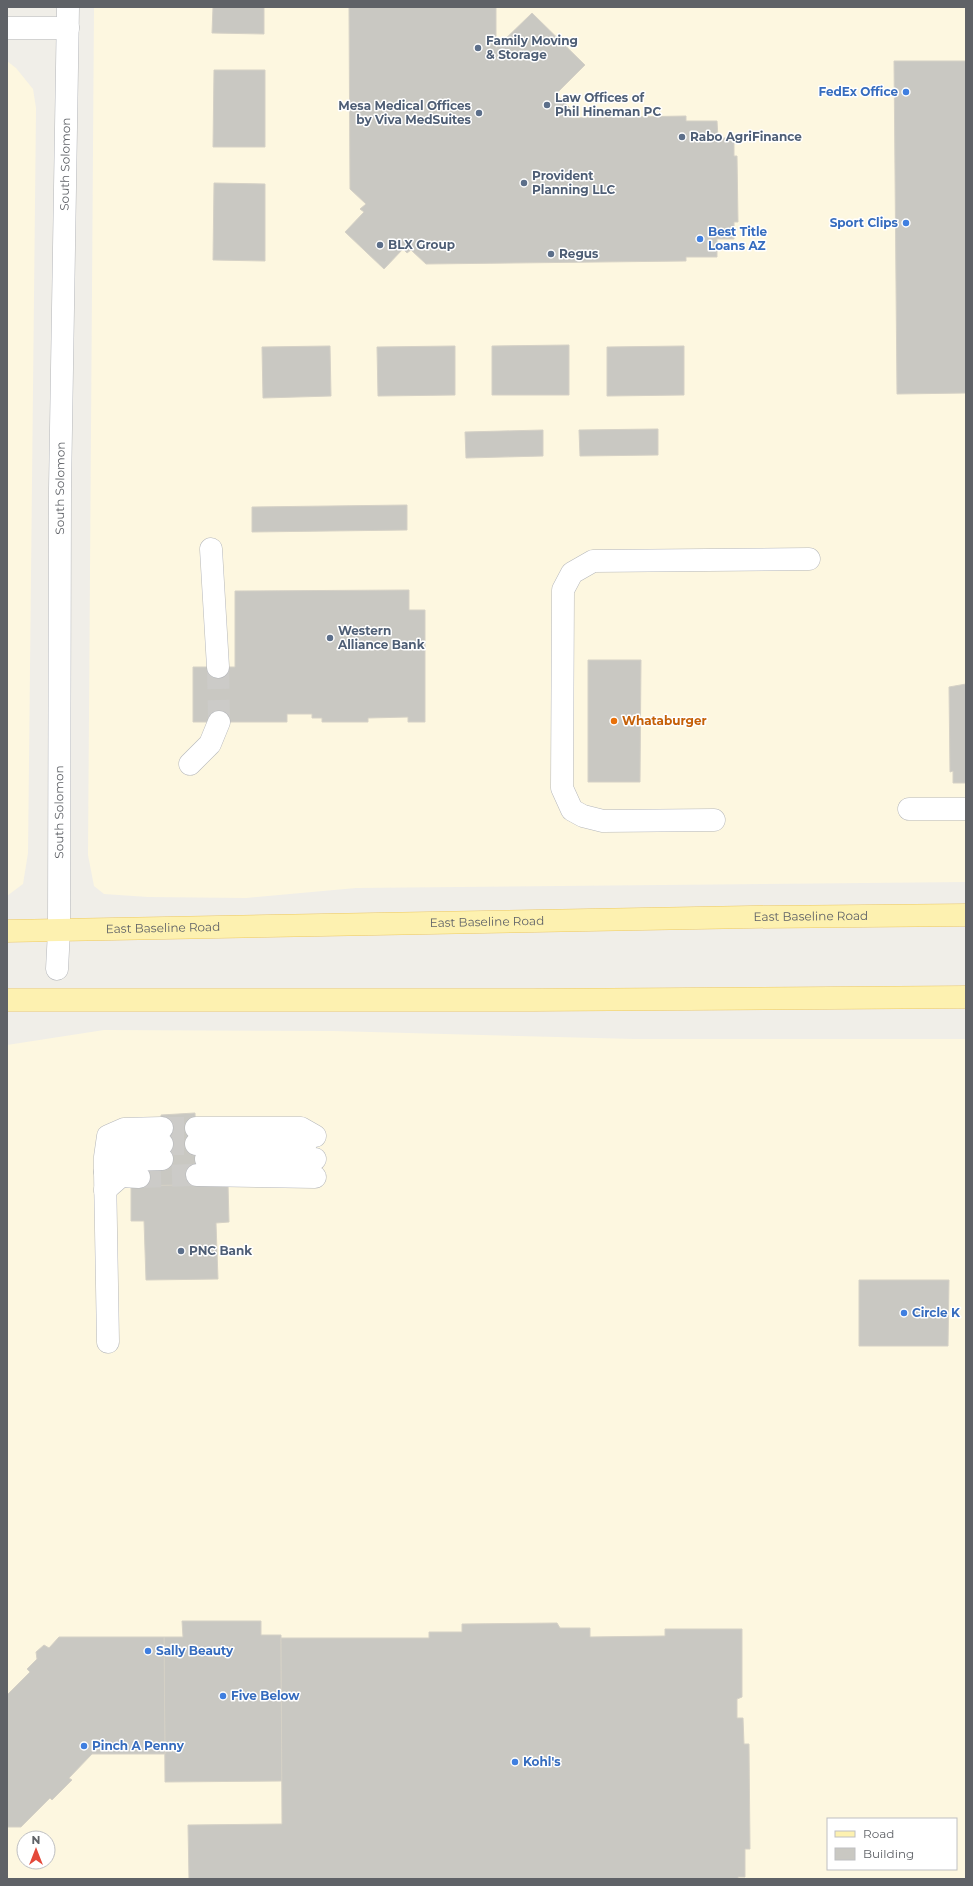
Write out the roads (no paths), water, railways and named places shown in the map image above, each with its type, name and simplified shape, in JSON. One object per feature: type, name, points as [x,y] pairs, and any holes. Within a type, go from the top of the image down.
[{"type":"main road","name":"East Baseline Road","points":[[7,931],[742,917],[966,915]]},
{"type":"main road","points":[[7,1000],[533,1000],[966,997]]},
{"type":"street","points":[[7,28],[68,17]]},
{"type":"street","name":"South Solomon","points":[[57,969],[59,931],[60,473],[68,17]]},
{"type":"street","points":[[211,549],[218,667]]},
{"type":"street","points":[[714,820],[603,821],[583,816],[572,810],[562,788],[563,590],[572,573],[593,561],[809,559]]},
{"type":"street","points":[[190,764],[210,744],[219,722]]},
{"type":"street","points":[[909,809],[966,809]]},
{"type":"street","points":[[105,1173],[123,1160],[162,1144],[124,1129],[108,1136],[105,1173],[108,1342]]},
{"type":"street","points":[[196,1151],[315,1154],[196,1151]]},
{"type":"street","points":[[105,1173],[139,1177]]},
{"type":"tunnel","points":[[218,667],[219,722]]},
{"type":"tunnel","points":[[162,1128],[196,1128]]},
{"type":"tunnel","points":[[162,1144],[196,1144]]},
{"type":"tunnel","points":[[139,1177],[197,1175]]},
{"type":"place","name":"Family Moving & Storage","points":[[478,48]]},
{"type":"place","name":"FedEx Office","points":[[906,92]]},
{"type":"place","name":"Law Offices of Phil Hineman PC","points":[[547,105]]},
{"type":"place","name":"Mesa Medical Offices by Viva MedSuites","points":[[479,113]]},
{"type":"place","name":"Rabo AgriFinance","points":[[682,137]]},
{"type":"place","name":"Provident Planning LLC","points":[[524,183]]},
{"type":"place","name":"Sport Clips","points":[[906,223]]},
{"type":"place","name":"Best Title Loans AZ","points":[[700,239]]},
{"type":"place","name":"BLX Group","points":[[380,245]]},
{"type":"place","name":"Regus","points":[[551,254]]},
{"type":"place","name":"Western Alliance Bank","points":[[330,638]]},
{"type":"place","name":"Whataburger","points":[[614,721]]},
{"type":"place","name":"PNC Bank","points":[[181,1251]]},
{"type":"place","name":"Circle K","points":[[904,1313]]},
{"type":"place","name":"Sally Beauty","points":[[148,1651]]},
{"type":"place","name":"Five Below","points":[[223,1696]]},
{"type":"place","name":"Pinch A Penny","points":[[84,1746]]},
{"type":"place","name":"Kohl's","points":[[515,1762]]}]
